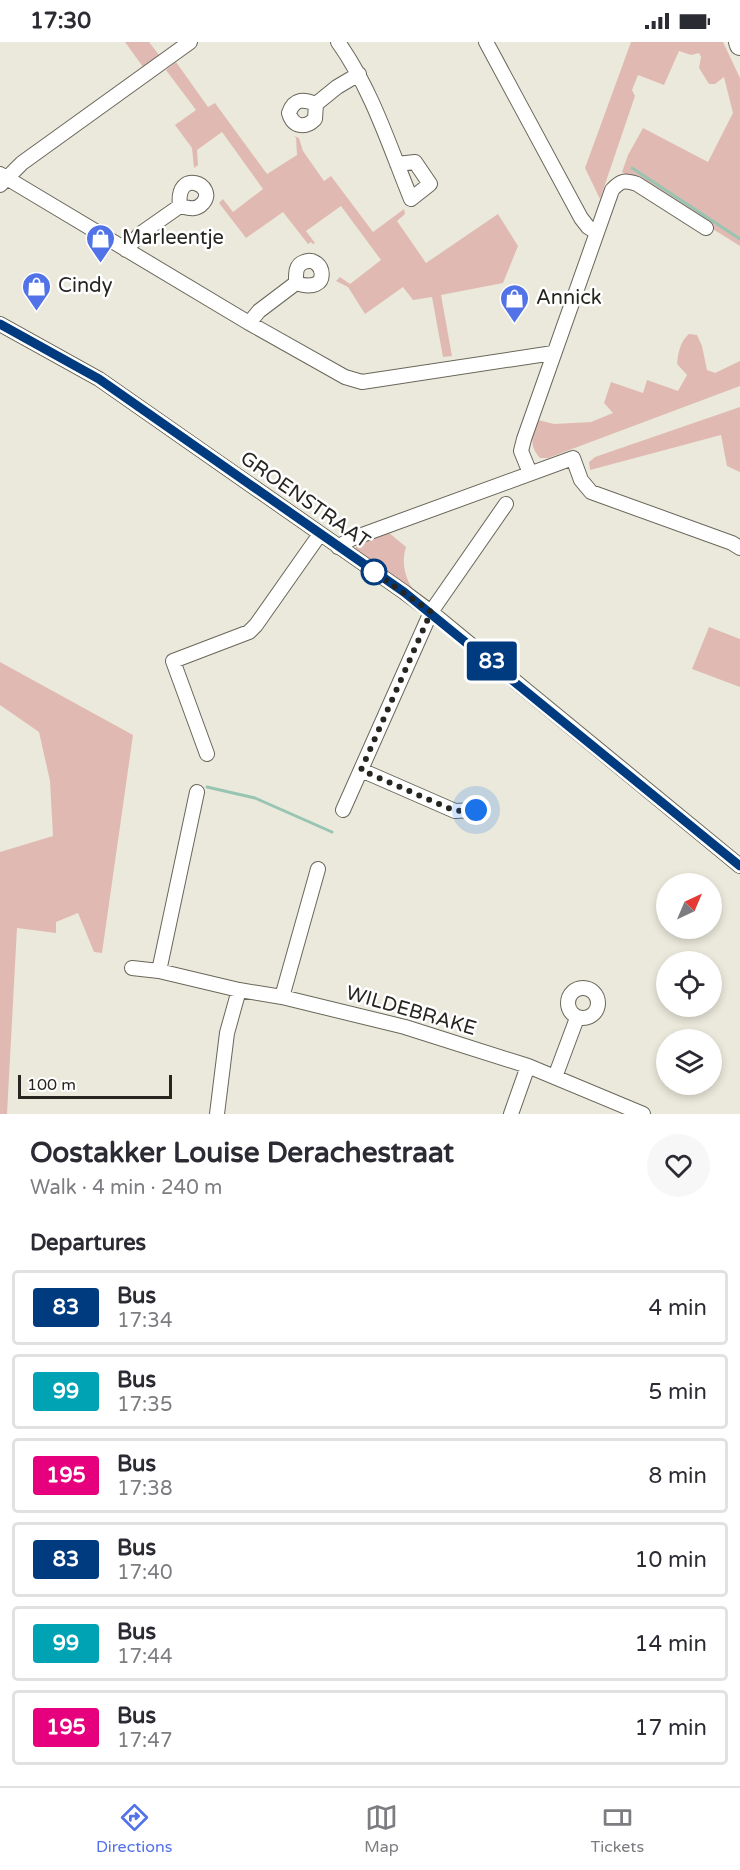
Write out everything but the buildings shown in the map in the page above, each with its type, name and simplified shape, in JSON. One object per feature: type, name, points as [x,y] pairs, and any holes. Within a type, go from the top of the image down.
[{"type":"street","points":[[190,42],[2,179],[345,377],[362,382],[553,353]]},
{"type":"street","points":[[338,42],[359,74],[397,164]]},
{"type":"street","points":[[486,42],[581,218],[588,227],[596,232]]},
{"type":"street","points":[[316,104],[337,87],[359,74]]},
{"type":"street","points":[[530,473],[521,451],[553,353],[612,190],[625,180],[637,184],[705,228]]},
{"type":"street","points":[[126,250],[140,234],[180,206]]},
{"type":"street","points":[[249,323],[259,311],[296,283]]},
{"type":"street","name":"GROENSTRAAT","points":[[0,324],[99,379],[431,612],[740,866]]},
{"type":"street","points":[[338,547],[351,539],[573,458],[581,480],[591,492],[732,543],[740,548]]},
{"type":"street","points":[[343,810],[431,612],[506,504]]},
{"type":"street","points":[[207,754],[173,661],[249,632],[320,534]]},
{"type":"street","points":[[361,770],[455,811],[476,810]]},
{"type":"street","points":[[159,971],[197,792]]},
{"type":"street","points":[[282,997],[318,869]]},
{"type":"street","name":"WILDEBRAKE","points":[[132,968],[159,971],[239,990],[282,997],[405,1027],[528,1066],[643,1114]]},
{"type":"street","points":[[217,1114],[227,1033],[239,990]]},
{"type":"street","points":[[555,1077],[577,1018]]},
{"type":"street","points":[[511,1114],[528,1066]]},
{"type":"shaded area","points":[[125,42],[149,42],[159,55],[143,67]]},
{"type":"shaded area","points":[[631,42],[723,42],[740,78],[740,246],[622,172],[628,155],[643,128],[708,162],[733,113],[724,77],[715,84],[709,84],[699,68],[701,57],[699,53],[691,55],[679,51],[664,85],[638,75],[632,90],[635,96],[600,199],[585,168]]},
{"type":"shaded area","points":[[176,62],[208,107],[215,103],[267,174],[297,155],[294,136],[299,138],[303,151],[324,181],[331,176],[373,232],[404,209],[405,214],[397,221],[426,263],[498,214],[518,246],[503,283],[441,295],[452,356],[443,357],[432,297],[413,300],[403,287],[365,314],[348,287],[336,281],[340,277],[350,284],[381,260],[341,206],[306,231],[315,243],[313,244],[311,242],[308,244],[283,212],[246,238],[219,203],[223,199],[233,212],[263,189],[222,132],[197,150],[198,165],[194,168],[192,148],[175,125],[196,110],[166,70]]},
{"type":"shaded area","points":[[689,334],[697,335],[707,370],[715,373],[740,361],[740,386],[548,458],[540,458],[534,449],[532,439],[538,420],[554,424],[591,422],[613,413],[604,403],[611,382],[643,393],[647,380],[678,391],[687,375],[677,364],[678,356]]},
{"type":"shaded area","points":[[740,407],[740,472],[727,466],[721,435],[590,470],[589,462],[595,457]]},
{"type":"shaded area","points":[[388,532],[406,547],[405,571],[415,592],[355,550],[359,542]]},
{"type":"shaded area","points":[[709,627],[740,639],[740,687],[692,669]]},
{"type":"shaded area","points":[[0,662],[133,735],[102,953],[94,952],[78,913],[56,922],[56,933],[17,928],[7,1114],[0,1114],[0,852],[53,836],[50,781],[39,732],[0,705]]},
{"type":"waterway","points":[[632,168],[740,239]]},
{"type":"waterway","points":[[207,787],[255,798],[332,832]]},
{"type":"bus line","name":"83","points":[[0,324],[99,379],[404,592],[740,866]]},
{"type":"place","name":"Marleentje","points":[[101,264]]},
{"type":"place","name":"Cindy","points":[[37,312]]},
{"type":"place","name":"Annick","points":[[515,324]]},
{"type":"route","points":[[374,572],[371,570],[431,612],[361,770],[455,811],[476,810]]}]
